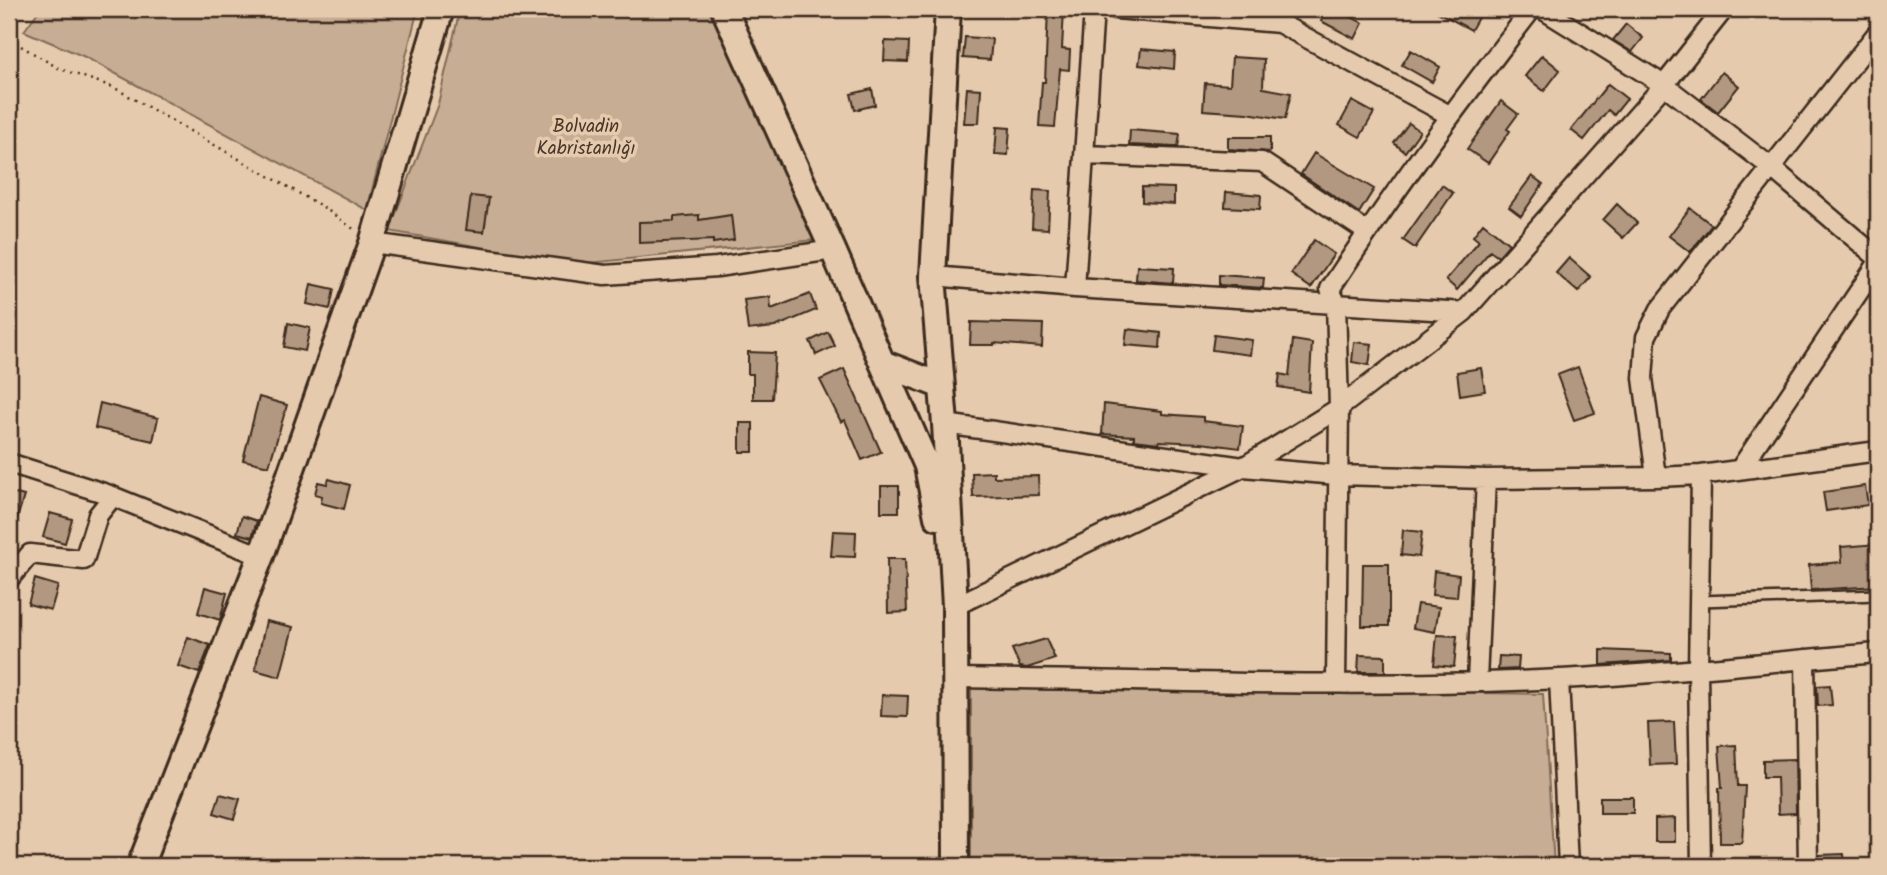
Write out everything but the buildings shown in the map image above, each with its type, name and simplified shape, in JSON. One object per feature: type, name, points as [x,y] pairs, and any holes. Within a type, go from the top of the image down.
[{"type":"street","points":[[140,866],[261,556],[372,243],[440,9]]},
{"type":"street","points":[[724,9],[927,466],[955,606]]},
{"type":"street","points":[[948,9],[933,276],[945,424],[955,606],[956,866]]},
{"type":"street","points":[[1075,288],[1094,9]]},
{"type":"street","points":[[1116,9],[1279,23],[1449,115]]},
{"type":"street","points":[[1336,682],[1339,408],[1336,303],[1330,289],[1449,115],[1532,9]]},
{"type":"street","points":[[1542,9],[1664,85],[1772,168],[1878,260],[1740,469]]},
{"type":"street","points":[[955,606],[1243,467],[1339,408],[1464,312],[1664,85],[1724,9]]},
{"type":"street","points":[[1656,477],[1643,379],[1646,337],[1660,309],[1878,32]]},
{"type":"street","points":[[1085,155],[1262,162],[1367,232]]},
{"type":"street","points":[[372,243],[605,275],[717,267],[833,250]]},
{"type":"street","points":[[933,276],[1075,288],[1464,312]]},
{"type":"street","points":[[882,363],[942,386]]},
{"type":"street","points":[[945,424],[1243,467],[1337,475],[1486,480],[1701,475],[1878,451]]},
{"type":"street","points":[[9,463],[113,496],[261,556]]},
{"type":"street","points":[[1701,475],[1698,671],[1701,866]]},
{"type":"street","points":[[1477,681],[1486,480]]},
{"type":"street","points":[[9,579],[30,554],[84,560],[98,515],[113,496]]},
{"type":"street","points":[[956,678],[1336,682],[1559,679],[1698,671],[1878,653]]},
{"type":"street","points":[[1805,659],[1808,866]]},
{"type":"street","points":[[1559,679],[1568,866]]},
{"type":"lane","points":[[1700,601],[1878,594]]},
{"type":"path","points":[[9,39],[60,69],[113,87],[323,207],[372,243]]},
{"type":"green space","points":[[40,9],[418,9],[367,210],[85,57],[24,31]]},
{"type":"green space","name":"Bolvadin Kabristanlığı","points":[[460,9],[709,9],[815,240],[579,264],[389,231],[438,104]]},
{"type":"green space","points":[[971,686],[1543,694],[1554,866],[971,866]]}]
